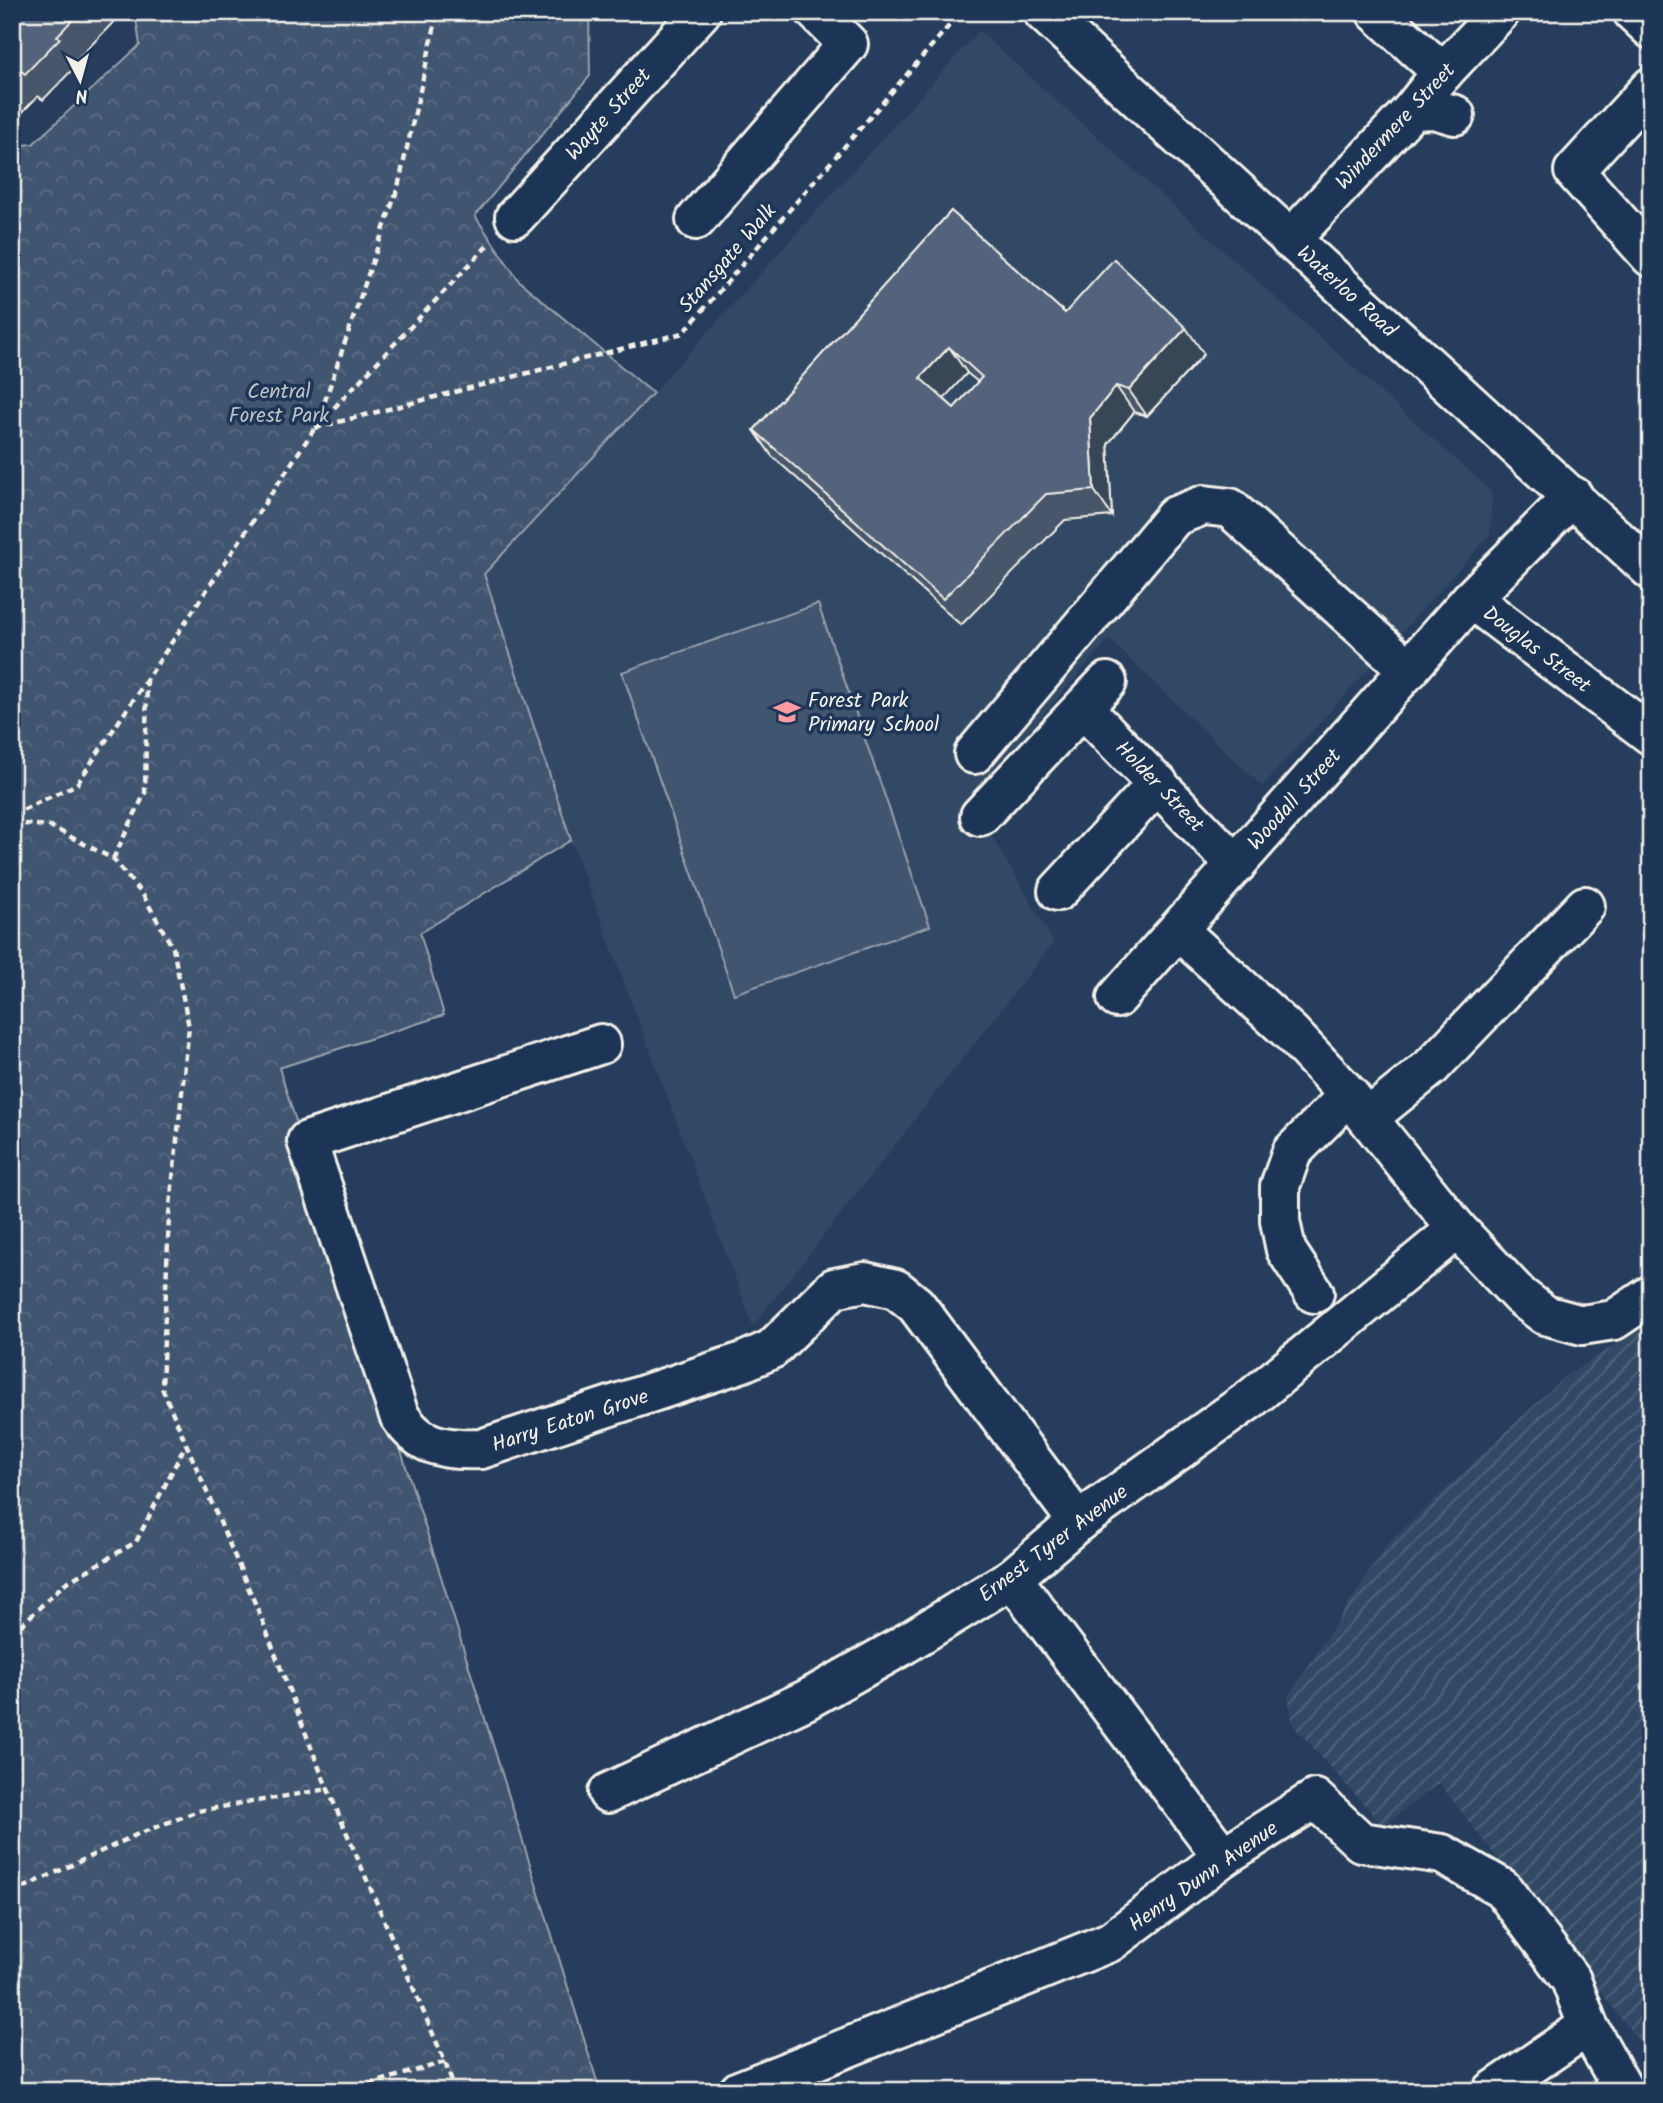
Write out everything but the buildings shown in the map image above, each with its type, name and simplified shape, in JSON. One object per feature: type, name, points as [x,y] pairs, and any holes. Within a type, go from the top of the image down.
[{"type":"main road","name":"Wayte Street","points":[[515,217],[701,12]]},
{"type":"main road","points":[[696,220],[848,44],[816,12]]},
{"type":"main road","name":"Waterloo Road","points":[[1043,12],[1651,570]]},
{"type":"main road","points":[[1376,12],[1443,73]]},
{"type":"main road","name":"Windermere Street","points":[[1290,240],[1500,12]]},
{"type":"main road","points":[[1633,12],[1651,29]]},
{"type":"main road","points":[[1651,87],[1574,171],[1651,257]]},
{"type":"main road","points":[[1412,110],[1434,109],[1455,115]]},
{"type":"main road","name":"Douglas Street","points":[[1573,496],[1471,599],[1651,735]]},
{"type":"main road","points":[[974,754],[1175,516],[1204,505],[1230,508],[1409,670]]},
{"type":"main road","name":"Woodall Street","points":[[1117,998],[1471,599]]},
{"type":"main road","name":"Holder Street","points":[[980,816],[1095,695],[1158,783],[1236,865]]},
{"type":"main road","points":[[1058,891],[1158,783]]},
{"type":"main road","points":[[1314,1293],[1286,1250],[1280,1221],[1280,1186],[1292,1152],[1359,1107],[1430,1068],[1585,906]]},
{"type":"main road","points":[[1178,930],[1291,1033],[1359,1107],[1457,1229],[1520,1296],[1545,1315],[1581,1325],[1615,1320],[1651,1295]]},
{"type":"main road","name":"Harry Eaton Grove","points":[[601,1044],[307,1141],[399,1415],[415,1434],[434,1444],[457,1450],[481,1449],[743,1362],[772,1349],[834,1288],[865,1282],[896,1289],[916,1305],[1078,1522]]},
{"type":"main road","name":"Ernest Tyrer Avenue","points":[[608,1793],[806,1700],[900,1647],[1012,1577],[1078,1522],[1252,1398],[1457,1229]]},
{"type":"main road","points":[[1012,1577],[1223,1857]]},
{"type":"main road","name":"Henry Dunn Avenue","points":[[739,2091],[1110,1942],[1223,1857],[1315,1799],[1361,1842],[1442,1854],[1502,1888],[1571,1980],[1588,2026]]},
{"type":"main road","points":[[1493,2091],[1588,2026],[1624,2091]]},
{"type":"path","points":[[315,428],[398,187],[438,12]]},
{"type":"path","name":"Stansgate Walk","points":[[315,428],[683,333],[961,12]]},
{"type":"path","points":[[12,815],[78,784],[315,428],[515,217]]},
{"type":"path","points":[[113,859],[145,793],[147,678]]},
{"type":"path","points":[[12,823],[50,826],[113,859],[143,895],[173,948],[189,1027],[169,1215],[162,1388],[261,1617],[328,1789],[455,2091]]},
{"type":"path","points":[[12,1634],[64,1584],[135,1542],[187,1444]]},
{"type":"path","points":[[12,1893],[138,1834],[198,1811],[328,1789]]},
{"type":"path","points":[[346,2091],[445,2062]]},
{"type":"shaded area","name":"Forest Park Primary School","points":[[979,31],[1492,492],[1490,535],[1262,786],[1109,639],[970,799],[1054,942],[753,1326],[571,840],[484,574],[653,393]]},
{"type":"shaded area","points":[[1651,1322],[1651,2052],[1648,2053],[1439,1783],[1383,1826],[1293,1725],[1288,1697],[1387,1545],[1564,1377]]},
{"type":"green space","name":"Central Forest Park","points":[[135,12],[589,12],[590,76],[475,216],[519,281],[653,393],[484,574],[571,840],[420,933],[444,1015],[279,1068],[444,1586],[600,2091],[12,2091],[12,146],[33,144],[140,45]]},
{"type":"green space","points":[[818,604],[930,926],[734,994],[622,672]]},
{"type":"place","name":"Forest Park Primary School","points":[[787,712]]}]
